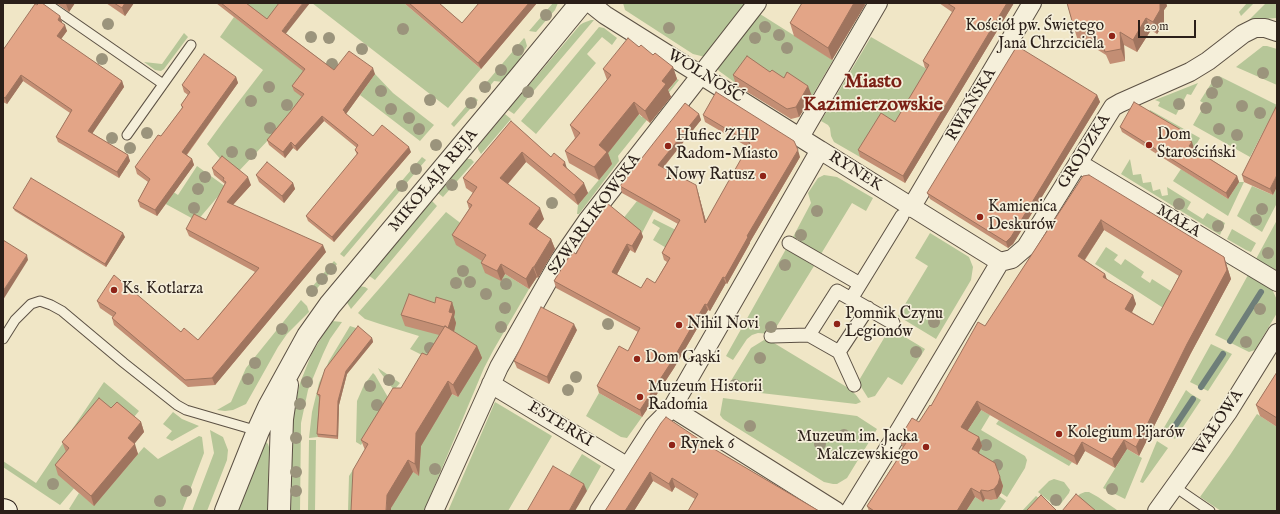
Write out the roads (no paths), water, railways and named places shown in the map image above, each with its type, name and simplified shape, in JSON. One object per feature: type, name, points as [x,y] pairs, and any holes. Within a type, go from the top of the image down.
[{"type":"street","name":"MIKOŁAJA REJA","points":[[227,507],[269,407],[308,336],[330,305],[581,3]]},
{"type":"street","name":"WOLNOŚĆ","points":[[590,3],[820,150]]},
{"type":"street","name":"SZWARLIKOWSKA","points":[[434,511],[491,384],[508,350],[560,260],[587,221],[757,3]]},
{"type":"street","points":[[800,137],[878,3]]},
{"type":"street","name":"RWAŃSKA","points":[[907,212],[1032,3]]},
{"type":"street","name":"GRODZKA","points":[[1000,262],[1012,259],[1026,247],[1114,107],[1190,72],[1243,34],[1256,28],[1265,28],[1277,32]]},
{"type":"street","name":"RYNEK","points":[[599,511],[654,426],[672,408],[820,150],[907,212],[1000,262]]},
{"type":"street","name":"MAŁA","points":[[1078,163],[1277,282]]},
{"type":"street","points":[[851,299],[907,212]]},
{"type":"street","points":[[789,243],[860,284]]},
{"type":"street","points":[[850,511],[1000,262]]},
{"type":"street","points":[[809,335],[837,291],[893,323]]},
{"type":"street","points":[[839,352],[868,308]]},
{"type":"street","name":"WAŁOWA","points":[[1157,511],[1228,412],[1277,333]]},
{"type":"street","points":[[771,336],[809,335],[839,352],[854,385]]},
{"type":"street","name":"MIKOŁAJA REJA","points":[[279,511],[282,419],[288,380],[293,363]]},
{"type":"street","name":"ESTERKI","points":[[491,384],[628,467]]},
{"type":"street","points":[[672,408],[836,511]]},
{"type":"lane","points":[[46,3],[163,84]]},
{"type":"lane","points":[[127,135],[191,46]]},
{"type":"lane","points":[[3,339],[16,320],[31,304],[40,301],[51,304],[62,311],[124,363],[186,410],[258,431]]},
{"type":"lane","points":[[1175,487],[1210,511]]},
{"type":"waterway","points":[[1230,341],[1261,292]]},
{"type":"waterway","points":[[1201,387],[1223,354]]},
{"type":"waterway","points":[[1169,435],[1193,399]]},
{"type":"place","name":"Kościół pw. Świętego Jana Chrzciciela","points":[[1112,36]]},
{"type":"place","name":"Dom Starościński","points":[[1149,145]]},
{"type":"place","name":"Hufiec ZHP Radom-Miasto","points":[[668,146]]},
{"type":"place","name":"Nowy Ratusz","points":[[763,176]]},
{"type":"place","name":"Kamienica Deskurów","points":[[980,217]]},
{"type":"place","name":"Ks. Kotlarza","points":[[114,290]]},
{"type":"place","name":"Pomnik Czynu Legionów","points":[[837,324]]},
{"type":"place","name":"Nihil Novi","points":[[679,325]]},
{"type":"place","name":"Dom Gąski","points":[[637,359]]},
{"type":"place","name":"Muzeum Historii Radomia","points":[[640,397]]},
{"type":"place","name":"Kolegium Pijarów","points":[[1059,434]]},
{"type":"place","name":"Rynek 6","points":[[672,445]]},
{"type":"place","name":"Muzeum im. Jacka Malczewskiego","points":[[926,447]]},
{"type":"district","name":"Miasto Kazimierzowskie","points":[[873,94]]}]
